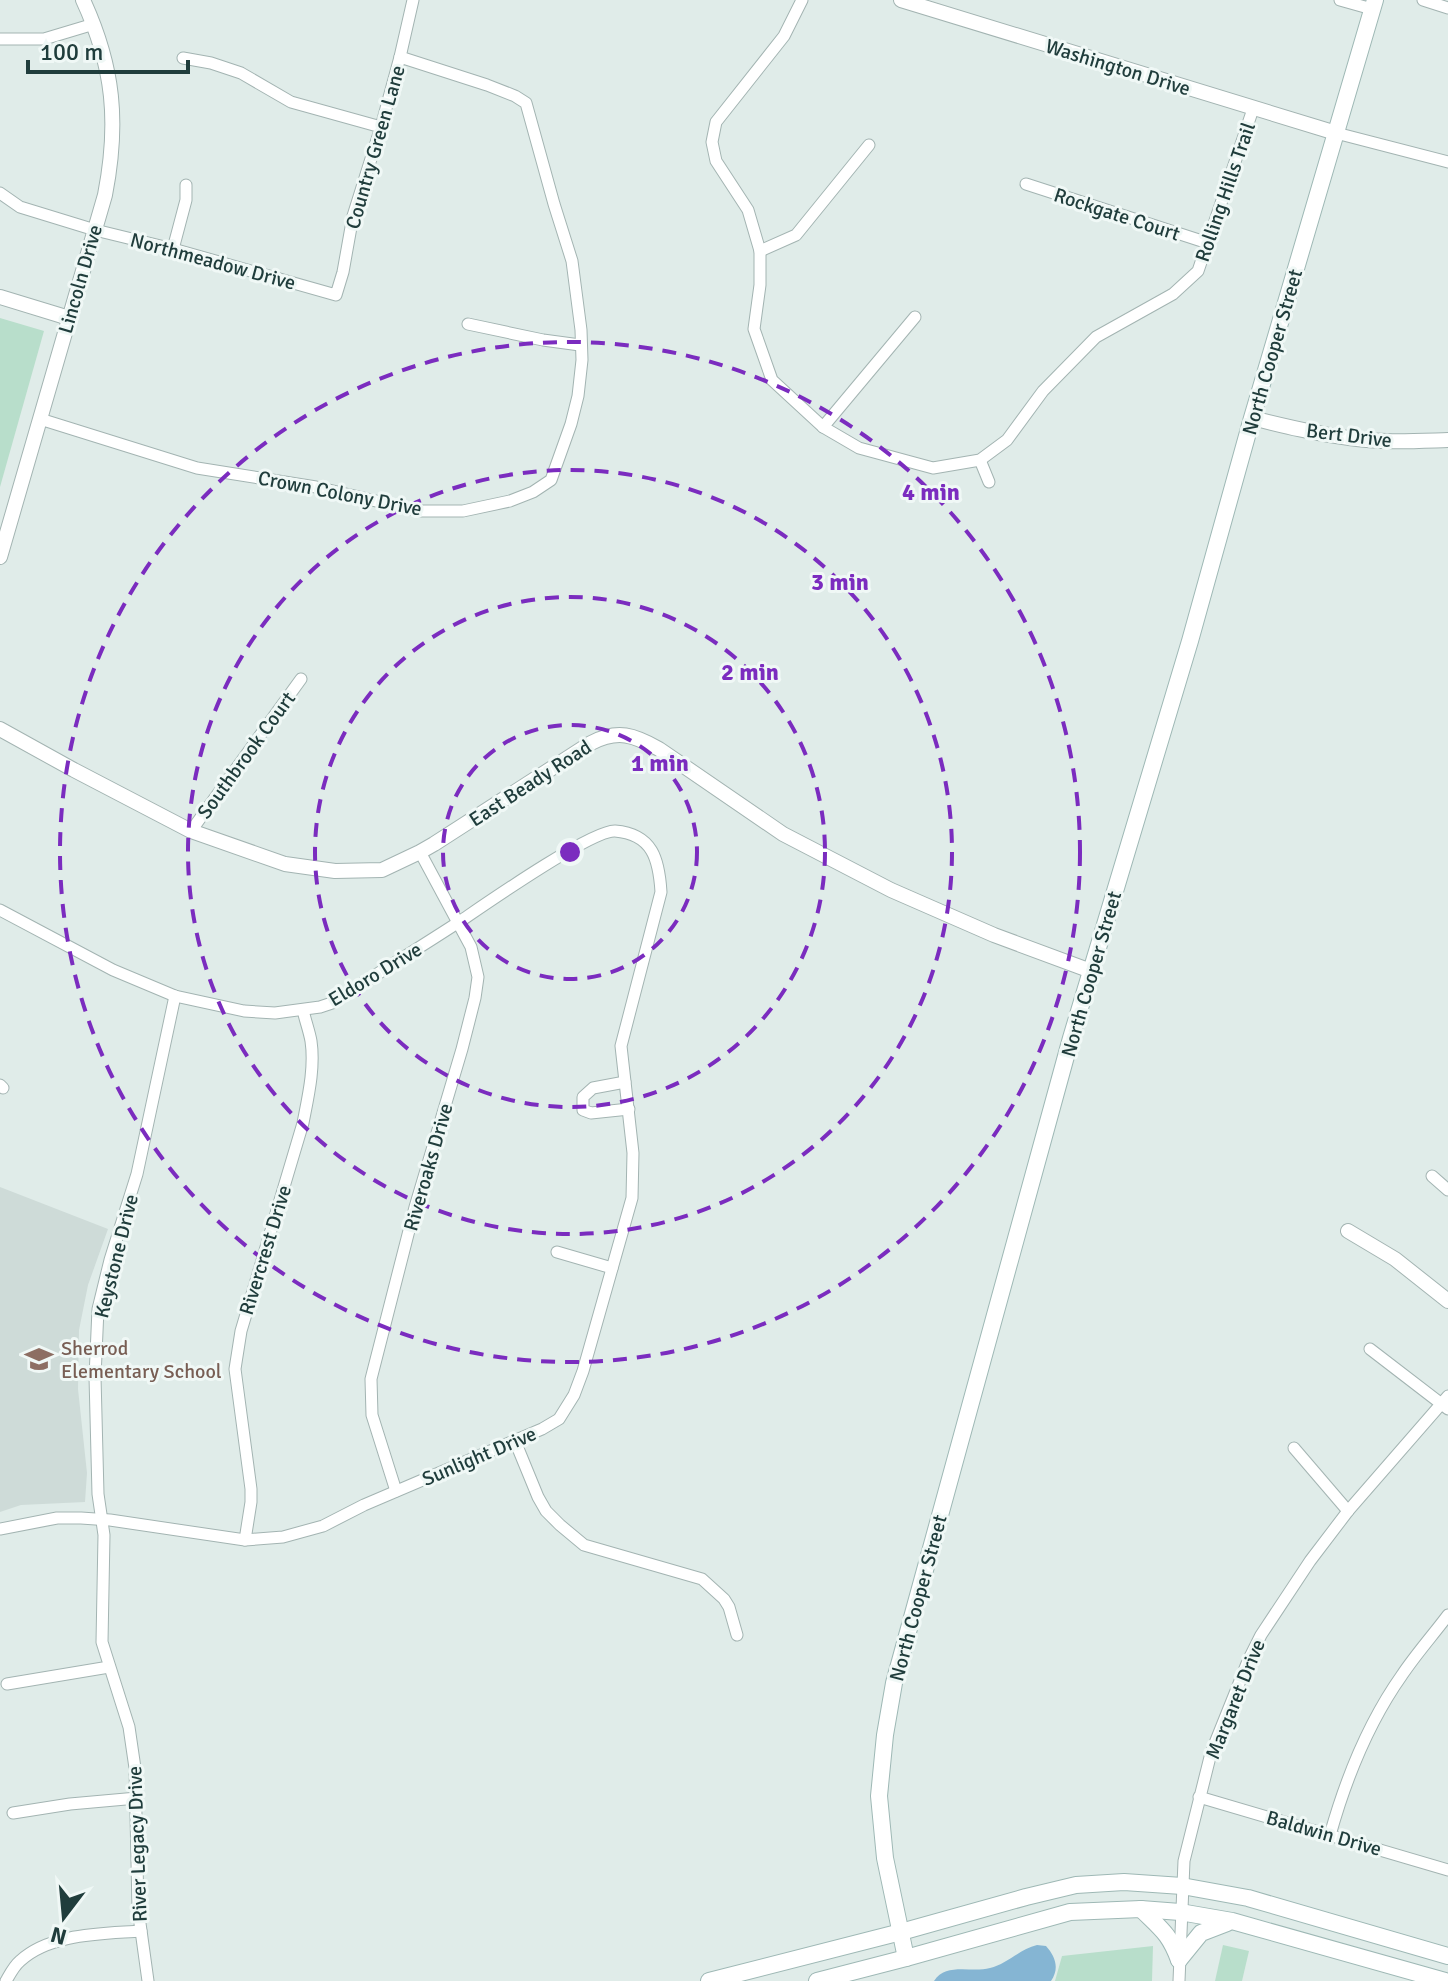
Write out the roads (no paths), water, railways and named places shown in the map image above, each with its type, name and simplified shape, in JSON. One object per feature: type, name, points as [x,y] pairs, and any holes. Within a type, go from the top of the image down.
[{"type":"main road","name":"North Cooper Street","points":[[906,1958],[885,1858],[879,1796],[894,1683],[1091,971],[1374,5]]},
{"type":"main road","points":[[709,1981],[1076,1885],[1124,1882],[1182,1886],[1248,1898],[1448,1956]]},
{"type":"main road","points":[[1141,1909],[1167,1933],[1179,1960]]},
{"type":"main road","points":[[817,1981],[1070,1912],[1141,1909],[1232,1921],[1445,1981]]},
{"type":"main road","points":[[1179,1960],[1201,1933],[1232,1921]]},
{"type":"street","name":"Lincoln Drive","points":[[0,557],[105,195],[112,159],[114,121],[110,77],[101,40],[83,0]]},
{"type":"street","name":"Country Green Lane","points":[[336,295],[353,216],[381,127],[413,0]]},
{"type":"street","name":"Rolling Hills Trail","points":[[802,0],[784,36],[716,122],[712,142],[716,161],[748,210],[760,251],[760,285],[754,329],[772,380],[823,427],[859,448],[933,468],[980,460],[1007,440],[1043,391],[1096,337],[1173,294],[1198,271],[1253,109]]},
{"type":"street","name":"Washington Drive","points":[[901,0],[1336,133]]},
{"type":"street","points":[[1340,0],[1374,5]]},
{"type":"street","points":[[1423,0],[1448,8]]},
{"type":"street","points":[[0,39],[44,39],[94,24]]},
{"type":"street","name":"Crown Colony Drive","points":[[40,419],[197,468],[316,487],[419,511],[463,511],[510,501],[533,492],[551,480],[578,396],[581,330],[572,261],[526,103],[487,85],[400,57]]},
{"type":"street","points":[[183,58],[241,73],[291,102],[381,127]]},
{"type":"street","points":[[1336,133],[1448,162]]},
{"type":"street","points":[[760,251],[796,235],[869,145]]},
{"type":"street","name":"Rockgate Court","points":[[1026,184],[1208,243]]},
{"type":"street","points":[[173,249],[186,200],[186,185]]},
{"type":"street","name":"Northmeadow Drive","points":[[0,193],[20,207],[95,230],[336,295]]},
{"type":"street","points":[[0,297],[69,318]]},
{"type":"street","points":[[823,427],[915,317]]},
{"type":"street","points":[[468,324],[580,345]]},
{"type":"street","name":"Bert Drive","points":[[1252,418],[1352,439],[1401,442],[1448,440]]},
{"type":"street","points":[[980,460],[989,482]]},
{"type":"street","name":"Southbrook Court","points":[[191,831],[301,679]]},
{"type":"street","name":"East Beady Road","points":[[0,729],[191,831],[285,864],[335,871],[382,870],[434,844],[606,735],[638,737],[783,834],[891,890],[994,935],[1091,971]]},
{"type":"street","name":"Eldoro Drive","points":[[0,910],[113,970],[175,996],[244,1011],[275,1013],[303,1010],[332,1003],[564,854],[606,832],[633,835],[644,841]]},
{"type":"street","name":"Sunlight Drive","points":[[0,1529],[57,1518],[100,1519],[245,1540],[283,1537],[323,1526],[559,1419],[574,1395],[632,1198],[633,1153],[621,1046],[661,892],[660,869],[648,843],[644,841]]},
{"type":"street","name":"Riveroaks Drive","points":[[396,1491],[372,1415],[371,1379],[415,1207],[475,998],[478,977],[471,947],[420,852]]},
{"type":"street","name":"Keystone Drive","points":[[100,1519],[95,1377],[98,1309],[137,1174],[175,996]]},
{"type":"street","name":"Rivercrest Drive","points":[[245,1540],[251,1489],[235,1369],[236,1353],[309,1094],[312,1058],[303,1010]]},
{"type":"street","points":[[625,1082],[593,1088],[583,1097],[581,1106],[591,1113],[629,1109]]},
{"type":"street","points":[[1432,1176],[1448,1190]]},
{"type":"street","points":[[1348,1231],[1395,1259],[1448,1301]]},
{"type":"street","points":[[557,1252],[612,1268]]},
{"type":"street","points":[[1370,1349],[1446,1403]]},
{"type":"street","name":"Margaret Drive","points":[[1179,1981],[1184,1861],[1211,1753],[1248,1661],[1261,1635],[1310,1561],[1348,1511],[1446,1403]]},
{"type":"street","points":[[515,1441],[538,1497],[560,1525],[584,1545],[702,1579],[729,1607],[737,1635]]},
{"type":"street","points":[[1294,1448],[1348,1511]]},
{"type":"street","name":"River Legacy Drive","points":[[100,1519],[104,1535],[102,1642],[129,1727],[135,1768],[138,1909],[148,1981]]},
{"type":"street","points":[[1330,1835],[1354,1761],[1372,1725],[1401,1676],[1448,1615]]},
{"type":"street","points":[[7,1684],[109,1667]]},
{"type":"street","name":"Baldwin Drive","points":[[1199,1797],[1448,1870]]},
{"type":"street","points":[[13,1813],[137,1798]]},
{"type":"street","points":[[6,1981],[21,1960],[42,1946],[77,1937],[141,1931]]},
{"type":"water","points":[[1037,1945],[1046,1946],[1054,1958],[1056,1967],[1051,1981],[934,1981],[939,1975],[952,1970],[996,1966]]},
{"type":"place","name":"Sherrod Elementary School","points":[[39,1359]]}]
